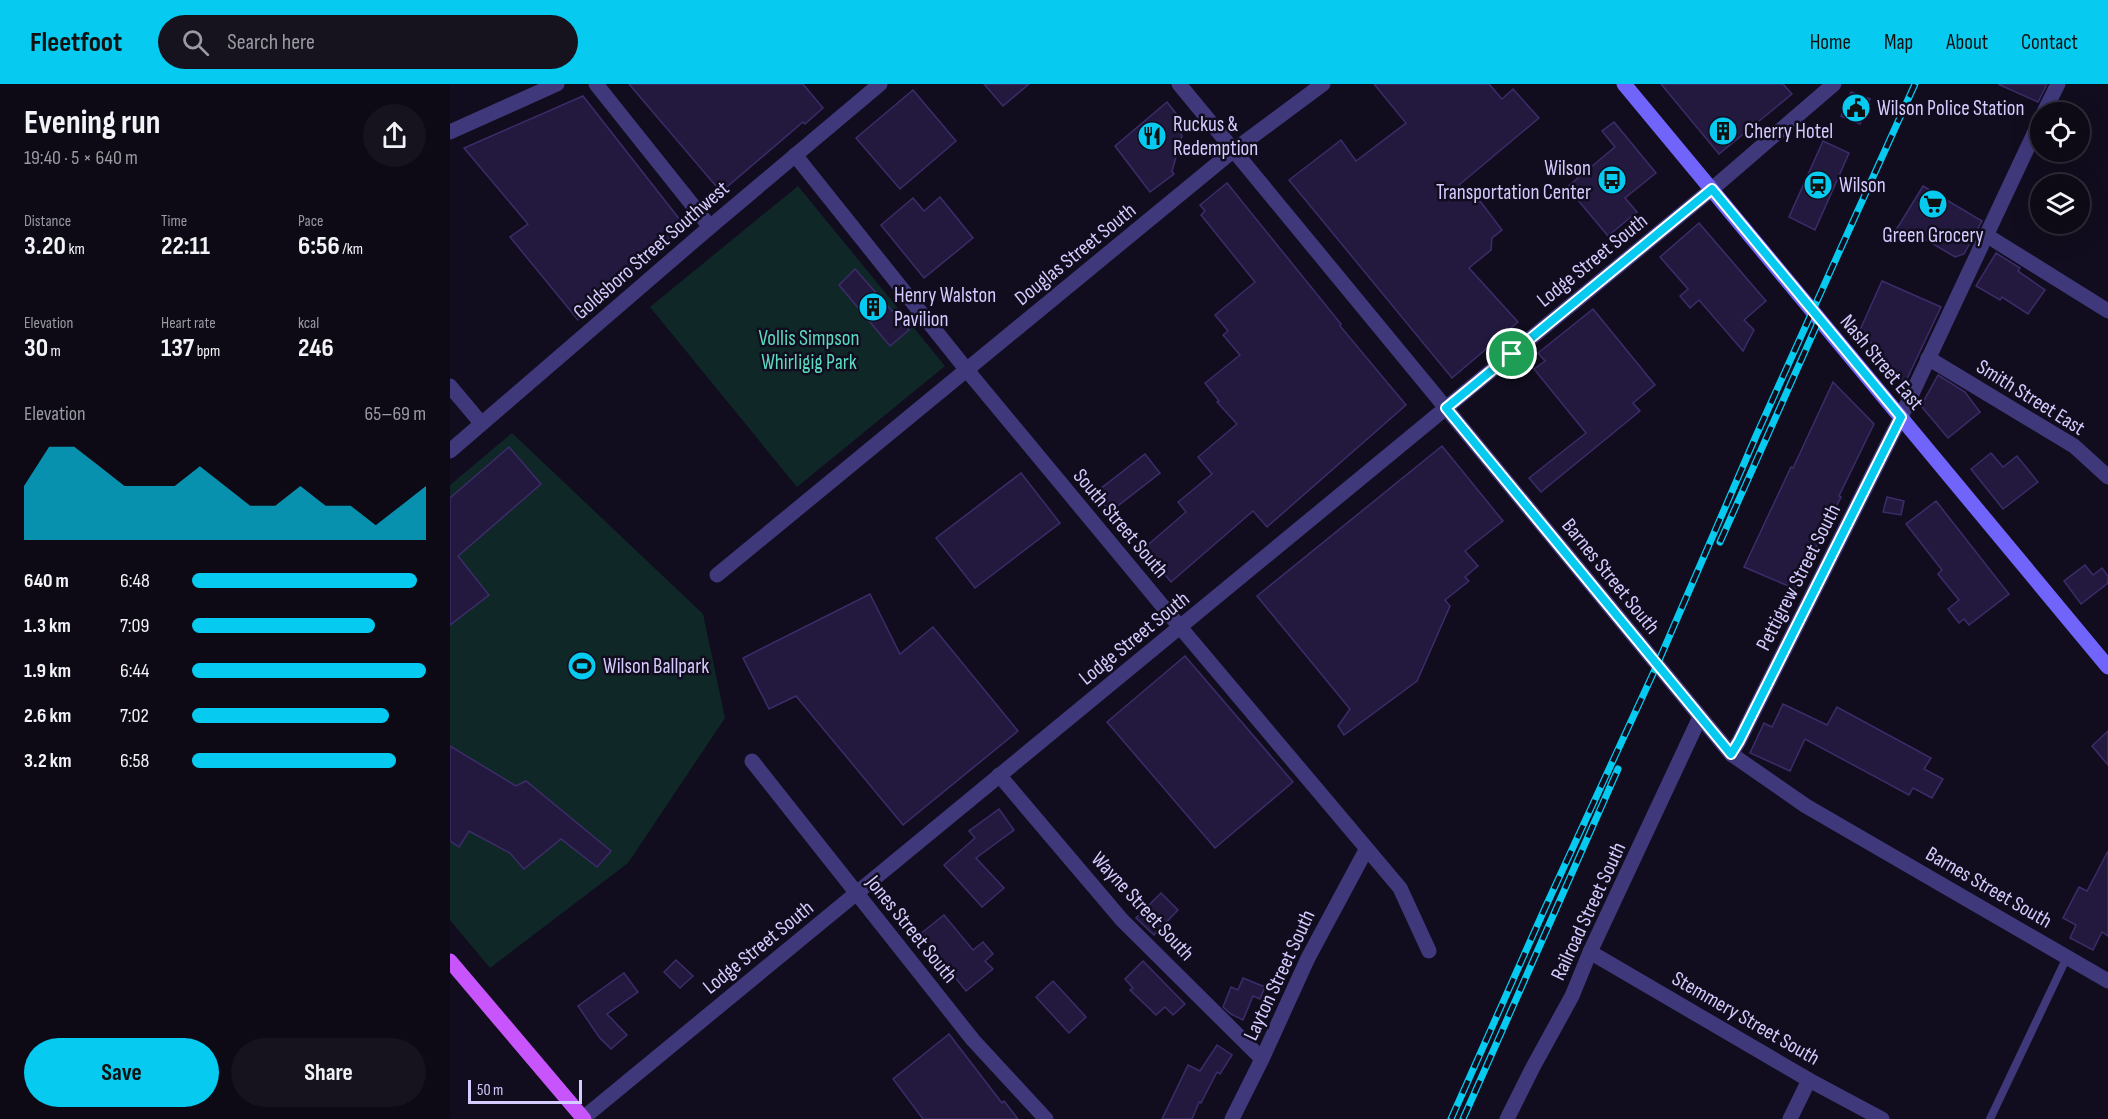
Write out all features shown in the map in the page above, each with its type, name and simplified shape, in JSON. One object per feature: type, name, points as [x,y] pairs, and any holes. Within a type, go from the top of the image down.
[{"type":"main road","name":"Nash Street East","points":[[1624,84],[2108,667]]},
{"type":"main road","points":[[450,961],[583,1119]]},
{"type":"street","points":[[450,132],[557,84]]},
{"type":"street","points":[[597,84],[710,227]]},
{"type":"street","name":"Goldsboro Street Southwest","points":[[450,451],[880,84]]},
{"type":"street","name":"Barnes Street South","points":[[1179,84],[1731,754],[1806,806],[2108,981]]},
{"type":"street","name":"Douglas Street South","points":[[717,575],[1234,150],[1323,84]]},
{"type":"street","name":"Lodge Street South","points":[[583,1119],[1712,189],[1834,84]]},
{"type":"street","points":[[2049,102],[2058,84]]},
{"type":"street","name":"Pettigrew Street South","points":[[1731,754],[1901,417],[2030,142]]},
{"type":"street","name":"South Street South","points":[[795,155],[966,369],[1400,888],[1429,951]]},
{"type":"street","points":[[1986,235],[2108,311]]},
{"type":"street","name":"Smith Street East","points":[[1928,358],[2067,441],[2108,477]]},
{"type":"street","points":[[450,386],[482,423]]},
{"type":"street","name":"Railroad Street South","points":[[1507,1119],[1572,996],[1590,952],[1700,717]]},
{"type":"street","name":"Jones Street South","points":[[752,760],[973,1040],[1046,1119]]},
{"type":"street","name":"Wayne Street South","points":[[999,776],[1122,920],[1262,1059]]},
{"type":"street","name":"Layton Street South","points":[[1232,1119],[1308,958],[1366,850]]},
{"type":"street","name":"Stemmery Street South","points":[[1590,952],[1809,1080],[1882,1119]]},
{"type":"street","points":[[1790,1119],[1809,1080]]},
{"type":"lane","points":[[1990,1119],[2067,957]]},
{"type":"green space","name":"Vollis Simpson Whirligig Park","points":[[798,186],[945,366],[797,487],[650,307]]},
{"type":"green space","name":"Wilson Ballpark","points":[[512,433],[703,614],[725,718],[628,863],[490,968],[450,920],[450,485]]},
{"type":"building","points":[[629,84],[803,84],[823,108],[805,124],[803,122],[721,192]]},
{"type":"building","points":[[984,84],[1029,84],[1003,106]]},
{"type":"building","points":[[1374,84],[1489,84],[1502,99],[1513,89],[1539,118],[1459,185],[1476,205],[1480,201],[1502,230],[1492,238],[1491,250],[1469,268],[1518,322],[1452,378],[1289,180],[1341,140],[1356,161],[1406,123]]},
{"type":"building","name":"Cherry Hotel","points":[[1661,84],[1783,84],[1792,94],[1719,154]]},
{"type":"building","points":[[1998,84],[2047,84],[2038,102]]},
{"type":"building","points":[[913,90],[956,141],[900,189],[856,138]]},
{"type":"building","name":"Wilson Police Station","points":[[1851,92],[1870,99],[1860,124],[1841,116]]},
{"type":"building","points":[[583,96],[684,225],[578,320],[510,237],[528,224],[464,148]]},
{"type":"building","points":[[1167,102],[1185,125],[1179,130],[1182,136],[1172,171],[1174,174],[1150,192],[1115,146]]},
{"type":"building","name":"Wilson Transportation Center","points":[[1614,122],[1656,173],[1625,198],[1637,212],[1608,236],[1567,187],[1615,147],[1602,131]]},
{"type":"building","points":[[1823,141],[1849,153],[1815,230],[1789,217]]},
{"type":"building","points":[[1227,183],[1406,405],[1267,527],[1253,511],[1171,582],[1143,549],[1186,512],[1178,502],[1212,474],[1198,457],[1237,424],[1217,402],[1219,401],[1205,383],[1240,355],[1223,335],[1228,331],[1215,315],[1255,282],[1201,215],[1205,211],[1200,205]]},
{"type":"building","name":"Green Grocery","points":[[1923,186],[1982,221],[1964,254],[1955,257],[1918,235],[1914,241],[1896,230]]},
{"type":"building","points":[[940,197],[973,238],[924,278],[881,225],[913,198],[924,211]]},
{"type":"building","points":[[1699,223],[1766,301],[1744,320],[1754,330],[1743,351],[1699,300],[1690,308],[1680,296],[1688,289],[1660,257]]},
{"type":"building","points":[[1996,253],[2020,268],[2018,271],[2045,290],[2028,314],[2002,297],[2000,300],[1976,286]]},
{"type":"building","name":"Henry Walston Pavilion","points":[[855,269],[909,330],[890,346],[839,285]]},
{"type":"building","points":[[1882,281],[1941,307],[1905,383],[1860,330]]},
{"type":"building","points":[[1593,309],[1655,385],[1633,403],[1640,411],[1541,492],[1529,478],[1586,433],[1534,369],[1545,361],[1538,353]]},
{"type":"building","points":[[1938,375],[1965,392],[1980,412],[1948,438],[1921,406]]},
{"type":"building","points":[[1833,382],[1874,424],[1795,589],[1744,567]]},
{"type":"building","points":[[1442,446],[1503,521],[1465,551],[1478,566],[1465,577],[1469,581],[1445,600],[1450,606],[1417,681],[1344,735],[1338,726],[1350,709],[1257,596]]},
{"type":"building","points":[[509,447],[541,484],[458,556],[489,595],[450,625],[450,498]]},
{"type":"building","points":[[1991,453],[2003,467],[2017,456],[2038,482],[2003,509],[1971,469]]},
{"type":"building","points":[[1145,454],[1160,473],[1110,512],[1095,493]]},
{"type":"building","points":[[1021,473],[1060,523],[975,588],[936,538]]},
{"type":"building","points":[[1887,497],[1904,501],[1901,515],[1883,512]]},
{"type":"building","points":[[1936,501],[2009,594],[1969,625],[1964,619],[1959,623],[1948,609],[1959,600],[1938,574],[1942,570],[1906,524]]},
{"type":"building","points":[[2085,565],[2093,575],[2102,568],[2108,576],[2108,583],[2081,604],[2064,581]]},
{"type":"building","points":[[870,594],[900,654],[933,627],[1018,731],[903,825],[796,696],[769,709],[743,658]]},
{"type":"building","points":[[1185,656],[1293,782],[1215,848],[1107,722]]},
{"type":"building","points":[[1783,704],[1827,725],[1837,707],[1931,758],[1924,769],[1943,779],[1932,798],[1913,788],[1909,795],[1805,739],[1790,771],[1750,753],[1764,723],[1772,727]]},
{"type":"building","points":[[2108,731],[2108,765],[2092,746]]},
{"type":"building","points":[[450,746],[516,786],[526,781],[611,851],[597,867],[561,839],[524,869],[510,853],[469,831],[459,847],[450,841]]},
{"type":"building","points":[[999,809],[1014,830],[976,858],[1004,888],[982,907],[944,865],[975,838],[969,831]]},
{"type":"building","points":[[2108,851],[2108,936],[2102,932],[2093,950],[2070,938],[2076,925],[2063,918],[2079,887],[2087,891]]},
{"type":"building","points":[[1161,893],[1178,910],[1154,935],[1136,918]]},
{"type":"building","points":[[944,915],[973,950],[983,942],[993,954],[985,961],[993,969],[966,991],[920,934]]},
{"type":"building","points":[[676,960],[693,976],[680,988],[664,972]]},
{"type":"building","points":[[1143,961],[1185,1004],[1173,1015],[1165,1007],[1156,1015],[1130,990],[1133,988],[1125,979]]},
{"type":"building","points":[[624,973],[638,992],[607,1014],[627,1035],[611,1049],[599,1037],[578,1006]]},
{"type":"building","points":[[1243,978],[1265,987],[1260,999],[1253,996],[1243,1020],[1223,1007],[1231,987],[1238,990]]},
{"type":"building","points":[[1053,981],[1086,1017],[1069,1033],[1036,997]]},
{"type":"building","points":[[949,1034],[1002,1103],[1004,1101],[1018,1119],[923,1119],[893,1079]]},
{"type":"building","points":[[1217,1045],[1232,1055],[1220,1074],[1217,1072],[1201,1103],[1199,1102],[1192,1119],[1162,1119],[1188,1065],[1200,1071]]},
{"type":"railway","points":[[1451,1119],[1657,665],[1756,436],[1915,84]]},
{"type":"railway","points":[[1720,542],[1819,320]]},
{"type":"railway","points":[[1463,1119],[1618,769]]},
{"type":"place","name":"Wilson Police Station","points":[[1856,108]]},
{"type":"place","name":"Cherry Hotel","points":[[1723,131]]},
{"type":"place","name":"Ruckus & Redemption","points":[[1152,136]]},
{"type":"place","name":"Wilson Transportation Center","points":[[1612,180]]},
{"type":"place","name":"Wilson","points":[[1818,185]]},
{"type":"place","name":"Green Grocery","points":[[1933,204]]},
{"type":"place","name":"Henry Walston Pavilion","points":[[873,307]]},
{"type":"place","name":"Wilson Ballpark","points":[[582,666]]},
{"type":"route","points":[[1712,189],[1901,417],[1731,754],[1446,408],[1512,354],[1712,189]]}]
